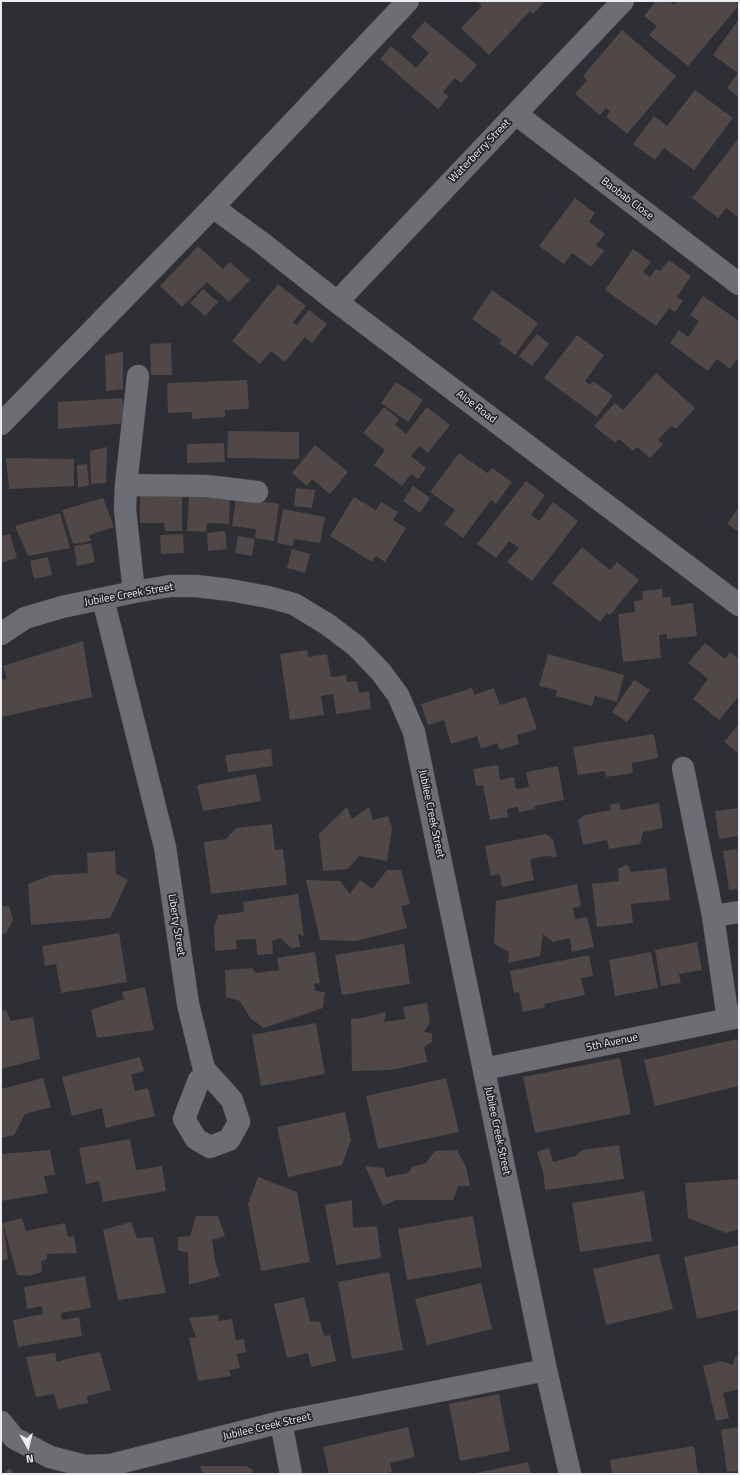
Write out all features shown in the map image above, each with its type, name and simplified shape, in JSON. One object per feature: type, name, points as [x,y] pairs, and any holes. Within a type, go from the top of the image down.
[{"type":"street","points":[[1,424],[212,207],[408,1]]},
{"type":"street","name":"Waterberry Street","points":[[337,302],[623,1]]},
{"type":"street","name":"Baobab Close","points":[[516,114],[739,284]]},
{"type":"street","name":"Aloe Road","points":[[212,207],[262,243],[337,302],[739,605]]},
{"type":"street","points":[[134,592],[125,510],[126,485],[138,376]]},
{"type":"street","points":[[126,485],[206,486],[257,492]]},
{"type":"street","name":"Jubilee Creek Street","points":[[1,634],[24,618],[62,607],[134,592],[170,586],[196,586],[230,590],[268,597],[294,604],[327,624],[356,646],[385,677],[398,695],[414,732],[546,1370],[570,1474]]},
{"type":"street","name":"Liberty Street","points":[[103,598],[165,847],[188,1004],[204,1069],[232,1100],[239,1122],[229,1140],[210,1147],[196,1139],[184,1119],[199,1080]]},
{"type":"street","points":[[683,768],[734,1018]]},
{"type":"street","points":[[713,916],[739,912]]},
{"type":"street","name":"5th Avenue","points":[[484,1069],[734,1018]]},
{"type":"street","name":"Jubilee Creek Street","points":[[5,1437],[50,1457],[85,1466],[111,1465],[281,1422],[546,1370]]},
{"type":"street","points":[[281,1422],[291,1474]]},
{"type":"building","points":[[477,1],[545,1],[533,14],[530,11],[489,55],[461,28],[482,6]]},
{"type":"building","points":[[656,1],[669,1],[674,5],[677,1],[734,1],[739,5],[688,66],[649,35],[657,26],[644,16]]},
{"type":"building","points":[[739,19],[739,97],[727,88],[738,73],[713,55]]},
{"type":"building","points":[[425,21],[477,65],[461,83],[455,78],[443,92],[449,96],[438,109],[380,59],[391,46],[416,68],[429,53],[411,37]]},
{"type":"building","points":[[622,30],[676,76],[627,134],[606,117],[610,111],[606,108],[600,115],[575,94],[587,80],[583,76]]},
{"type":"building","points":[[695,90],[733,118],[694,170],[664,148],[655,160],[633,144],[654,116],[667,126]]},
{"type":"building","points":[[739,138],[739,218],[726,208],[718,218],[692,198]]},
{"type":"building","points":[[575,198],[595,213],[589,222],[605,234],[596,245],[604,251],[591,267],[572,253],[564,264],[539,246]]},
{"type":"building","points":[[198,246],[223,269],[230,262],[250,280],[229,302],[207,282],[182,307],[160,286]]},
{"type":"building","points":[[633,249],[651,262],[643,272],[650,277],[656,269],[660,271],[669,260],[691,276],[677,297],[683,301],[675,312],[669,308],[656,326],[605,290]]},
{"type":"building","points":[[278,284],[306,306],[293,322],[297,325],[309,310],[327,324],[312,343],[305,337],[285,362],[271,351],[260,364],[232,341]]},
{"type":"building","points":[[203,289],[218,302],[205,316],[190,303]]},
{"type":"building","points":[[492,290],[538,323],[515,355],[499,343],[502,340],[472,319]]},
{"type":"building","points":[[703,296],[739,321],[739,357],[730,369],[717,359],[708,371],[670,343],[679,330],[688,337],[699,321],[690,315]]},
{"type":"building","points":[[537,334],[549,344],[532,366],[519,356]]},
{"type":"building","points":[[577,335],[604,355],[585,381],[590,385],[593,381],[613,396],[597,417],[544,378]]},
{"type":"building","points":[[171,343],[172,375],[151,375],[150,344]]},
{"type":"building","points":[[123,352],[123,389],[106,391],[105,355]]},
{"type":"building","points":[[656,373],[695,408],[676,429],[671,426],[658,440],[663,444],[650,458],[637,447],[633,451],[619,439],[615,443],[594,426],[615,403],[623,410]]},
{"type":"building","points":[[247,380],[249,409],[225,410],[225,417],[192,419],[192,412],[168,413],[167,383]]},
{"type":"building","points":[[396,382],[423,400],[408,422],[381,403]]},
{"type":"building","points":[[122,398],[127,423],[58,429],[58,402]]},
{"type":"building","points":[[384,407],[399,419],[395,425],[406,434],[427,407],[450,425],[428,453],[419,446],[411,456],[426,468],[418,479],[411,474],[402,486],[374,465],[385,450],[363,433]]},
{"type":"building","points":[[228,431],[299,432],[299,459],[227,458]]},
{"type":"building","points":[[224,443],[225,462],[187,463],[187,444]]},
{"type":"building","points":[[315,445],[348,472],[330,494],[312,479],[307,486],[292,473]]},
{"type":"building","points":[[107,447],[106,483],[91,484],[90,451]]},
{"type":"building","points":[[459,453],[487,473],[492,468],[512,482],[496,504],[491,500],[463,538],[444,524],[455,510],[430,492]]},
{"type":"building","points":[[6,458],[74,459],[74,486],[9,489]]},
{"type":"building","points":[[87,464],[89,485],[78,488],[77,465]]},
{"type":"building","points":[[526,481],[545,495],[531,515],[539,521],[553,502],[578,521],[532,581],[507,562],[519,548],[509,541],[496,558],[477,544]]},
{"type":"building","points":[[413,486],[430,498],[420,513],[403,501]]},
{"type":"building","points":[[296,488],[315,490],[312,508],[294,506]]},
{"type":"building","points":[[140,494],[182,495],[182,531],[165,531],[164,523],[140,523]]},
{"type":"building","points":[[189,495],[230,498],[229,524],[207,523],[206,532],[187,531]]},
{"type":"building","points":[[354,497],[376,510],[381,502],[398,512],[393,520],[406,528],[385,562],[376,556],[372,562],[330,536]]},
{"type":"building","points":[[103,498],[114,527],[89,535],[91,541],[73,544],[62,510]]},
{"type":"building","points":[[236,498],[279,504],[274,541],[255,538],[256,529],[232,526]]},
{"type":"building","points":[[739,507],[739,532],[727,524]]},
{"type":"building","points":[[283,509],[325,517],[320,543],[294,539],[293,546],[277,543]]},
{"type":"building","points":[[60,513],[70,548],[28,556],[15,526]]},
{"type":"building","points":[[225,531],[227,549],[208,551],[207,533]]},
{"type":"building","points":[[1,533],[2,536],[10,534],[17,558],[1,563]]},
{"type":"building","points":[[183,534],[184,553],[161,554],[160,535]]},
{"type":"building","points":[[238,536],[255,539],[252,556],[235,553]]},
{"type":"building","points":[[91,543],[95,562],[77,566],[74,546]]},
{"type":"building","points":[[582,547],[610,570],[617,562],[639,580],[610,615],[607,613],[600,622],[552,583]]},
{"type":"building","points":[[292,549],[310,554],[305,573],[287,568]]},
{"type":"building","points":[[48,557],[52,575],[34,579],[30,561]]},
{"type":"building","points":[[662,589],[663,598],[671,597],[671,606],[693,603],[697,636],[667,639],[667,634],[659,635],[661,658],[623,662],[618,614],[635,612],[634,601],[643,600],[642,591]]},
{"type":"building","points":[[83,641],[92,697],[1,717],[1,680],[7,679],[3,666]]},
{"type":"building","points":[[705,643],[725,659],[730,652],[739,659],[739,696],[719,720],[693,699],[708,679],[688,663]]},
{"type":"building","points":[[307,650],[308,657],[327,654],[331,677],[346,675],[347,682],[357,681],[359,693],[369,691],[371,709],[336,714],[333,694],[321,696],[324,715],[290,720],[280,654]]},
{"type":"building","points":[[548,654],[624,675],[617,702],[595,696],[592,706],[556,696],[557,690],[539,686]]},
{"type":"building","points":[[634,680],[650,690],[627,722],[612,712]]},
{"type":"building","points":[[472,688],[474,695],[494,688],[500,705],[526,697],[537,729],[517,735],[519,744],[500,750],[497,743],[481,749],[477,736],[451,744],[444,720],[428,725],[421,704]]},
{"type":"building","points":[[739,724],[739,754],[724,742]]},
{"type":"building","points":[[654,734],[658,758],[632,763],[633,773],[606,777],[605,771],[578,775],[573,747]]},
{"type":"building","points":[[271,749],[273,766],[228,772],[225,755]]},
{"type":"building","points":[[498,765],[500,780],[514,777],[516,789],[529,787],[526,772],[558,766],[564,800],[534,806],[535,809],[519,812],[518,807],[507,809],[508,817],[490,820],[483,785],[476,786],[473,769]]},
{"type":"building","points":[[256,774],[261,801],[203,811],[197,785]]},
{"type":"building","points":[[619,803],[621,810],[659,803],[663,828],[643,832],[640,844],[609,849],[607,840],[583,845],[578,820],[585,815],[611,810],[610,805]]},
{"type":"building","points":[[347,807],[352,819],[369,807],[373,820],[388,816],[392,828],[387,861],[359,856],[348,869],[323,871],[319,834]]},
{"type":"building","points":[[739,808],[739,836],[719,839],[715,811]]},
{"type":"building","points":[[272,824],[275,850],[283,849],[287,885],[211,894],[204,842],[226,839],[236,828]]},
{"type":"building","points":[[546,834],[553,839],[557,857],[545,856],[530,859],[534,880],[502,887],[500,874],[491,876],[485,846]]},
{"type":"building","points":[[737,849],[739,861],[739,889],[729,890],[723,851]]},
{"type":"building","points":[[115,851],[116,874],[128,880],[110,918],[31,925],[28,884],[51,875],[88,873],[87,853]]},
{"type":"building","points":[[627,864],[631,872],[666,868],[670,900],[631,904],[633,923],[597,927],[592,884],[619,881],[618,869]]},
{"type":"building","points":[[387,870],[401,870],[410,904],[401,906],[407,928],[356,941],[320,940],[306,880],[340,881],[350,894],[360,880],[372,889]]},
{"type":"building","points":[[577,884],[581,906],[573,908],[575,919],[587,917],[594,947],[572,952],[570,938],[553,942],[543,934],[540,956],[508,963],[509,952],[494,944],[496,901]]},
{"type":"building","points":[[298,894],[304,936],[298,934],[300,947],[291,948],[280,938],[272,941],[273,954],[257,955],[256,939],[236,940],[237,949],[215,951],[214,927],[218,915],[244,912],[243,902]]},
{"type":"building","points":[[1,906],[9,906],[13,920],[6,933],[1,934]]},
{"type":"building","points":[[119,933],[127,982],[61,993],[56,964],[45,966],[42,946]]},
{"type":"building","points":[[697,942],[702,970],[679,974],[681,983],[661,986],[655,950]]},
{"type":"building","points":[[404,944],[410,984],[342,995],[335,955]]},
{"type":"building","points":[[315,952],[320,983],[314,984],[315,991],[325,992],[323,1008],[264,1028],[251,1019],[240,1001],[226,997],[225,970],[252,968],[256,973],[279,970],[277,958]]},
{"type":"building","points":[[651,952],[658,988],[615,996],[609,960]]},
{"type":"building","points":[[589,955],[593,976],[581,978],[585,995],[544,1004],[545,1007],[523,1012],[519,992],[514,993],[510,971]]},
{"type":"building","points":[[145,987],[154,1030],[97,1038],[91,1010],[124,999],[122,992]]},
{"type":"building","points":[[427,1003],[430,1022],[424,1032],[432,1033],[432,1042],[424,1047],[427,1062],[391,1070],[352,1071],[351,1019],[386,1012],[384,1022],[405,1019],[403,1007]]},
{"type":"building","points":[[6,1010],[11,1021],[33,1017],[40,1059],[1,1069],[1,1011]]},
{"type":"building","points":[[316,1023],[325,1074],[261,1086],[252,1035]]},
{"type":"building","points":[[737,1039],[739,1049],[739,1086],[655,1106],[644,1060]]},
{"type":"building","points":[[140,1057],[144,1071],[131,1075],[135,1091],[148,1088],[155,1116],[106,1128],[102,1108],[72,1116],[62,1077]]},
{"type":"building","points":[[620,1058],[631,1114],[535,1133],[523,1077]]},
{"type":"building","points":[[43,1078],[51,1107],[25,1114],[14,1135],[1,1138],[1,1089]]},
{"type":"building","points":[[446,1078],[459,1132],[378,1149],[366,1096]]},
{"type":"building","points":[[345,1112],[351,1140],[342,1165],[288,1177],[277,1127]]},
{"type":"building","points":[[130,1139],[136,1170],[162,1166],[166,1191],[103,1202],[99,1181],[86,1184],[79,1148]]},
{"type":"building","points":[[619,1145],[624,1179],[545,1190],[543,1172],[537,1152],[549,1148],[553,1162],[575,1156],[583,1150]]},
{"type":"building","points":[[50,1150],[55,1175],[44,1176],[48,1193],[1,1201],[1,1154]]},
{"type":"building","points":[[457,1150],[466,1167],[470,1186],[458,1186],[453,1200],[396,1200],[383,1206],[365,1166],[384,1168],[386,1177],[408,1173],[413,1166],[425,1164],[435,1151]]},
{"type":"building","points":[[258,1177],[297,1192],[310,1262],[261,1271],[248,1204]]},
{"type":"building","points":[[739,1179],[739,1229],[726,1233],[688,1218],[685,1183]]},
{"type":"building","points":[[644,1191],[652,1241],[580,1252],[572,1203]]},
{"type":"building","points":[[352,1200],[353,1228],[377,1226],[381,1258],[336,1265],[325,1205]]},
{"type":"building","points":[[196,1216],[218,1216],[225,1236],[212,1240],[215,1261],[220,1276],[189,1285],[188,1253],[178,1250],[178,1237],[190,1236]]},
{"type":"building","points":[[473,1216],[482,1267],[407,1280],[398,1229]]},
{"type":"building","points":[[22,1218],[26,1231],[65,1223],[68,1237],[74,1236],[77,1253],[47,1254],[46,1260],[41,1261],[42,1272],[29,1276],[17,1275],[3,1223]]},
{"type":"building","points":[[131,1222],[137,1238],[153,1237],[166,1293],[118,1300],[103,1230]]},
{"type":"building","points":[[3,1223],[8,1259],[1,1261],[1,1224]]},
{"type":"building","points":[[739,1245],[739,1310],[697,1319],[684,1257]]},
{"type":"building","points":[[659,1254],[673,1309],[606,1325],[593,1269]]},
{"type":"building","points":[[389,1272],[403,1350],[352,1359],[338,1282]]},
{"type":"building","points":[[85,1276],[91,1308],[61,1313],[62,1320],[79,1317],[82,1336],[18,1347],[13,1320],[43,1314],[42,1306],[27,1309],[24,1287]]},
{"type":"building","points":[[481,1283],[492,1329],[427,1345],[415,1299]]},
{"type":"building","points":[[304,1297],[310,1321],[320,1322],[324,1336],[330,1335],[336,1361],[311,1367],[308,1353],[287,1358],[274,1304]]},
{"type":"building","points":[[218,1315],[219,1321],[232,1319],[236,1340],[244,1339],[246,1352],[237,1354],[240,1368],[229,1370],[231,1376],[198,1381],[189,1338],[196,1337],[189,1318]]},
{"type":"building","points":[[100,1352],[111,1390],[87,1396],[88,1403],[58,1409],[54,1394],[36,1397],[26,1357],[55,1353],[57,1362]]},
{"type":"building","points":[[739,1356],[739,1389],[723,1393],[729,1418],[716,1421],[703,1366],[721,1361],[733,1365],[735,1357]]},
{"type":"building","points":[[499,1394],[510,1451],[460,1461],[449,1404]]},
{"type":"building","points":[[408,1427],[415,1457],[390,1463],[392,1472],[386,1474],[329,1474],[323,1447]]},
{"type":"building","points":[[739,1427],[739,1471],[727,1472],[721,1430]]},
{"type":"building","points":[[694,1446],[698,1474],[612,1474],[610,1460]]},
{"type":"building","points":[[528,1462],[531,1474],[476,1474],[476,1473]]},
{"type":"building","points":[[200,1466],[246,1466],[253,1470],[252,1474],[203,1474]]},
{"type":"building","points":[[9,1468],[15,1474],[4,1474]]}]
